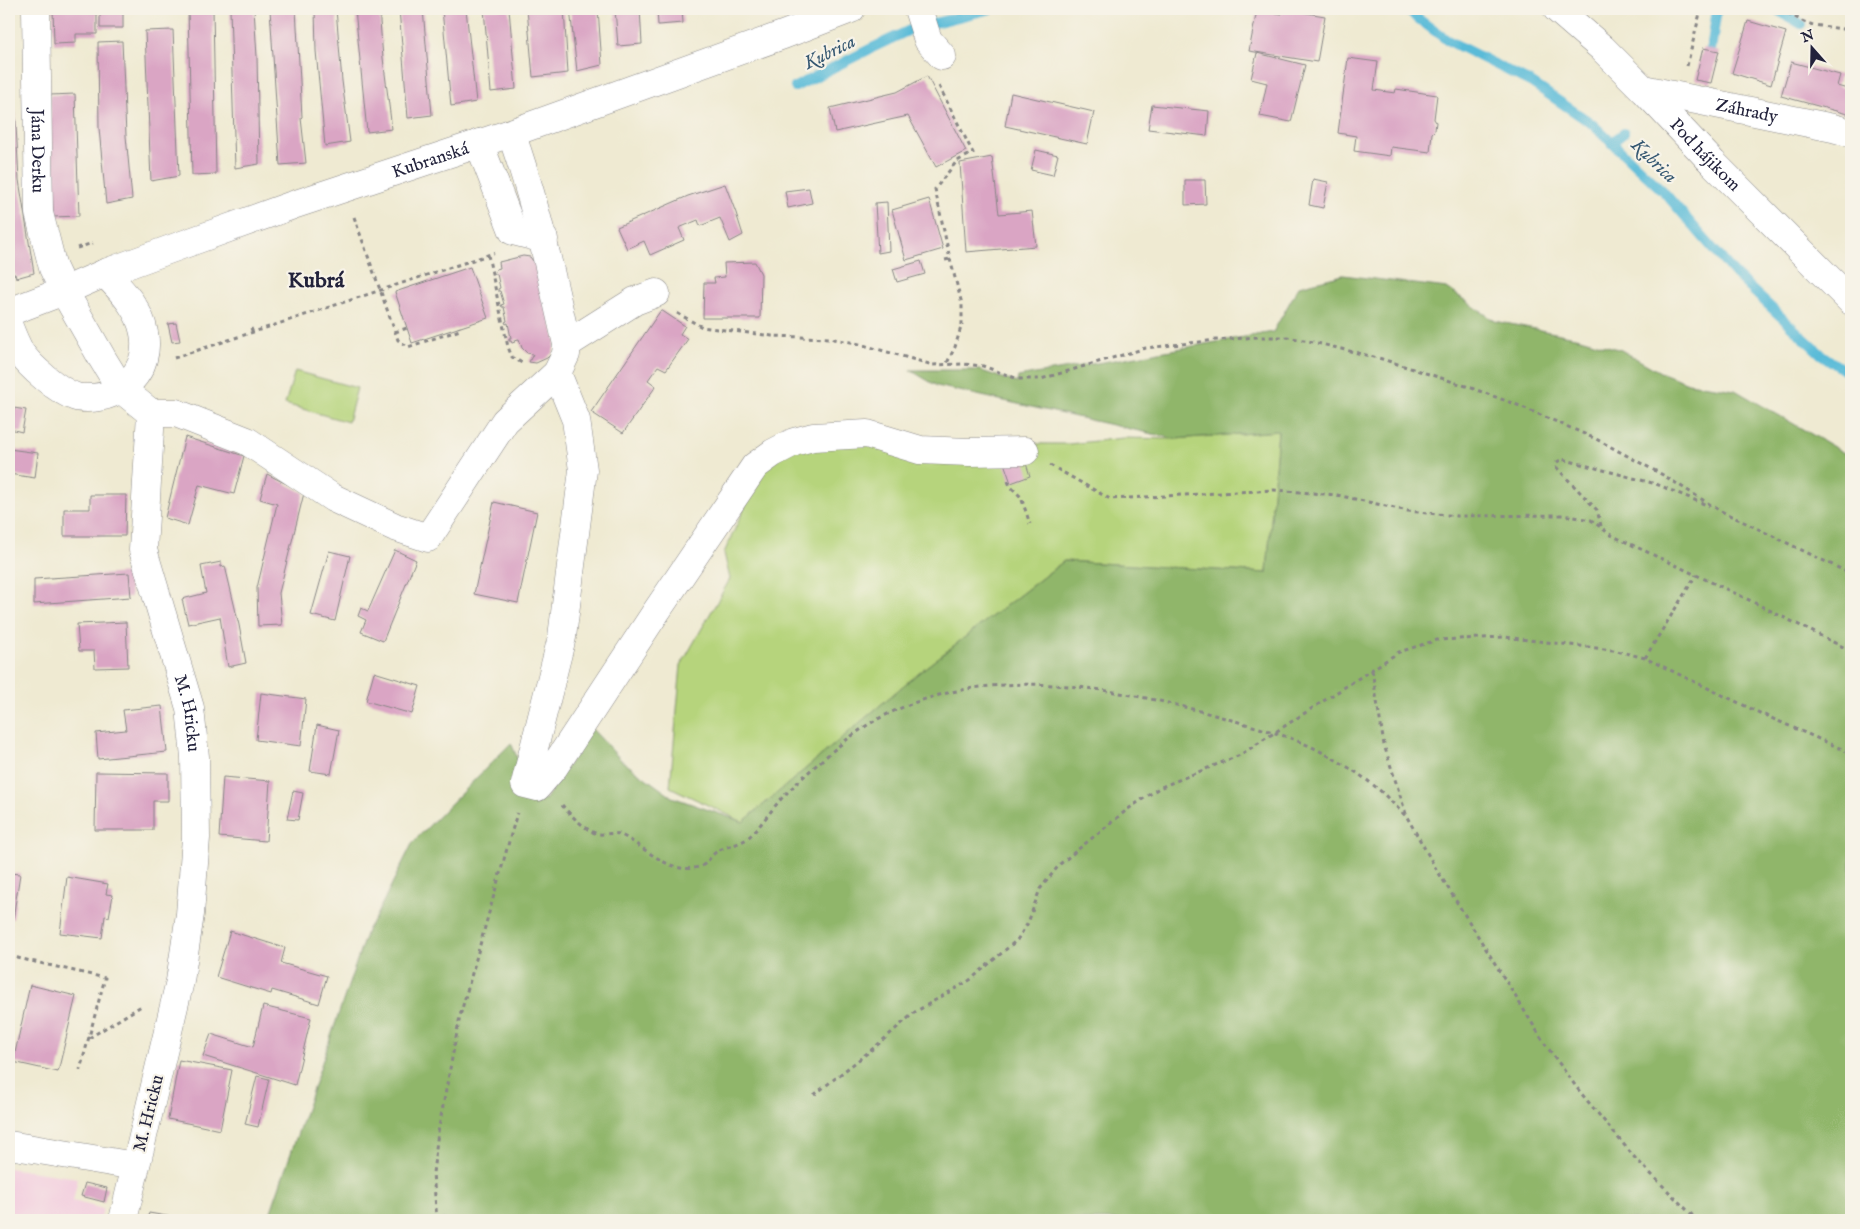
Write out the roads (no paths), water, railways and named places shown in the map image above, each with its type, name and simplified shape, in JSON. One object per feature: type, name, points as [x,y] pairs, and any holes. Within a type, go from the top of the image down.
[{"type":"street","name":"Jána Derku","points":[[36,9],[39,213],[53,268],[64,292]]},
{"type":"street","name":"Kubranská","points":[[9,312],[64,292],[105,273],[293,205],[511,133],[782,36],[851,9]]},
{"type":"street","points":[[918,9],[935,48]]},
{"type":"street","name":"Pod hájikom","points":[[1557,9],[1602,48],[1851,302]]},
{"type":"street","name":"Záhrady","points":[[1643,89],[1851,133]]},
{"type":"street","points":[[64,292],[121,388],[151,413],[176,413],[247,441],[333,498],[395,527],[428,538],[505,421],[557,373],[566,354],[567,344],[544,239],[511,133]]},
{"type":"street","points":[[479,143],[513,230],[544,239]]},
{"type":"street","points":[[9,328],[21,352],[45,379],[77,397],[102,398],[121,388],[136,375],[144,359],[144,333],[132,302],[105,273]]},
{"type":"street","points":[[567,344],[635,301],[656,293]]},
{"type":"street","points":[[557,373],[576,420],[583,470],[562,637],[531,785],[554,767],[755,466],[773,453],[794,442],[813,437],[867,434],[920,450],[961,452],[1026,451]]},
{"type":"street","name":"M. Hricku","points":[[124,1220],[135,1166],[180,981],[190,914],[195,847],[195,757],[190,708],[144,550],[151,413]]},
{"type":"street","name":"M. Hricku","points":[[9,1145],[135,1166]]},
{"type":"waterway","name":"Kubrica","points":[[795,87],[914,28],[991,9]]},
{"type":"waterway","name":"Kubrica","points":[[1405,9],[1447,40],[1532,83],[1591,123],[1663,191],[1735,274],[1822,355],[1851,375]]},
{"type":"waterway","points":[[1711,50],[1717,9]]},
{"type":"waterway","points":[[1775,9],[1801,24]]},
{"type":"waterway","points":[[1611,143],[1624,133]]},
{"type":"district","name":"Kubrá","points":[[316,279]]}]
